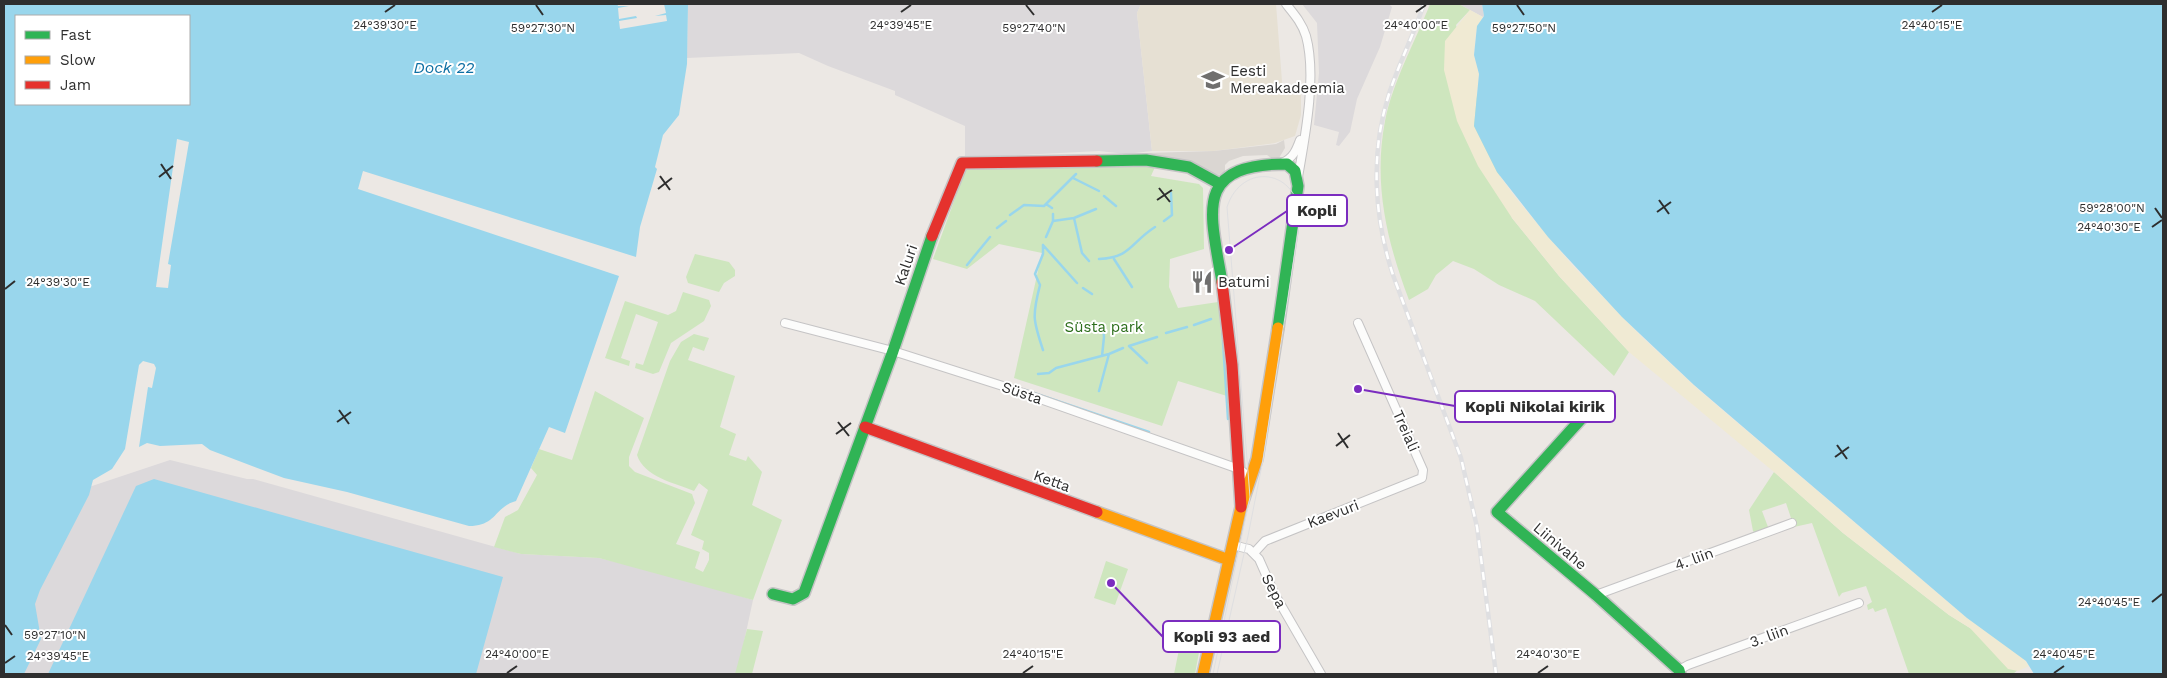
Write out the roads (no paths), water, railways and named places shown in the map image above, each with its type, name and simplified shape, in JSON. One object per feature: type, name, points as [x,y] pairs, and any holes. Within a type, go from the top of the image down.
[{"type":"street","points":[[1203,674],[1241,507],[1252,475],[1269,393],[1305,124],[1310,62],[1306,36],[1298,18],[1286,4]]},
{"type":"street","points":[[1241,507],[1228,316],[1214,208],[1220,184],[1234,171],[1243,168],[1278,164],[1289,160],[1296,151],[1305,124]]},
{"type":"street","name":"Kaluri","points":[[773,594],[794,599],[804,593],[894,351],[926,252],[962,162],[1146,160],[1189,167],[1220,184]]},
{"type":"street","points":[[1278,164],[1292,167],[1298,178]]},
{"type":"street","name":"Süsta","points":[[785,323],[894,351],[1239,469],[1247,475],[1252,475]]},
{"type":"street","name":"Treiali","points":[[1358,323],[1423,470],[1422,478],[1416,483]]},
{"type":"street","name":"Liinivahe","points":[[1591,408],[1498,512],[1596,595],[1680,672]]},
{"type":"street","name":"Ketta","points":[[865,428],[1229,560]]},
{"type":"street","name":"Kaevuri","points":[[1254,553],[1265,541],[1416,483]]},
{"type":"street","name":"4. liin","points":[[1596,595],[1792,523]]},
{"type":"street","points":[[1232,545],[1254,553]]},
{"type":"street","name":"Sepa","points":[[1254,553],[1321,674]]},
{"type":"street","name":"3. liin","points":[[1680,672],[1688,665],[1859,603]]},
{"type":"water","name":"Dock 22","points":[[4,4],[688,4],[687,64],[679,115],[663,135],[655,167],[657,169],[640,227],[636,257],[363,171],[358,189],[619,276],[565,433],[549,427],[516,501],[503,507],[485,523],[469,526],[347,492],[284,478],[210,450],[202,444],[160,446],[147,443],[139,447],[148,387],[152,388],[156,368],[154,364],[143,361],[139,365],[125,449],[112,469],[93,480],[89,495],[40,590],[35,604],[41,639],[24,674],[4,674]],"holes":[[[177,139],[189,142],[168,264],[171,265],[168,288],[156,287]]]},
{"type":"water","points":[[1482,4],[2163,4],[2163,674],[2034,674],[2026,661],[1967,618],[1694,385],[1622,317],[1548,237],[1497,172],[1474,126],[1479,74],[1474,55],[1477,26],[1484,16]]},
{"type":"water","points":[[154,479],[503,577],[476,674],[48,674],[136,486]]},
{"type":"waterway","points":[[1010,215],[1024,205],[1044,206],[1076,174]]},
{"type":"waterway","points":[[1073,178],[1099,191]]},
{"type":"waterway","points":[[1164,221],[1172,215],[1171,193]]},
{"type":"waterway","points":[[1104,196],[1116,206]]},
{"type":"waterway","points":[[1046,204],[1052,208]]},
{"type":"waterway","points":[[1053,221],[1074,218],[1096,209]]},
{"type":"waterway","points":[[1046,237],[1053,221],[1053,214]]},
{"type":"waterway","points":[[1074,218],[1082,253],[1089,261]]},
{"type":"waterway","points":[[997,228],[1006,221]]},
{"type":"waterway","points":[[1099,259],[1110,258],[1125,252],[1155,227]]},
{"type":"waterway","points":[[967,265],[990,237]]},
{"type":"waterway","points":[[1043,245],[1043,254],[1035,274],[1040,285],[1035,318],[1043,350]]},
{"type":"waterway","points":[[1043,245],[1077,283]]},
{"type":"waterway","points":[[1114,259],[1132,287]]},
{"type":"waterway","points":[[1083,288],[1092,294]]},
{"type":"waterway","points":[[1221,311],[1228,419]]},
{"type":"waterway","points":[[1194,325],[1211,319]]},
{"type":"waterway","points":[[1102,356],[1103,327]]},
{"type":"waterway","points":[[1166,333],[1187,327]]},
{"type":"waterway","points":[[1147,363],[1129,346],[1157,337]]},
{"type":"waterway","points":[[1038,374],[1049,373],[1056,368],[1109,354],[1123,348]]},
{"type":"waterway","points":[[1099,391],[1109,354]]},
{"type":"waterway","points":[[1025,390],[1149,432]]},
{"type":"tram line","points":[[1213,674],[1250,497],[1227,207],[1234,192],[1245,182],[1256,177],[1269,177],[1280,181],[1290,190],[1297,202],[1300,219],[1263,460],[1217,674]]},
{"type":"railway","points":[[1424,4],[1393,82],[1383,116],[1377,162],[1378,208],[1393,275],[1461,458],[1477,527],[1496,674]]},
{"type":"place","name":"Eesti Mereakadeemia","points":[[1213,80]]},
{"type":"place","name":"Kopli","points":[[1229,250]]},
{"type":"place","name":"Batumi","points":[[1202,282]]},
{"type":"place","name":"Kopli Nikolai kirik","points":[[1358,389]]},
{"type":"place","name":"Kopli 93 aed","points":[[1111,583]]},
{"type":"park label","name":"Süsta park","points":[[1104,327]]}]
